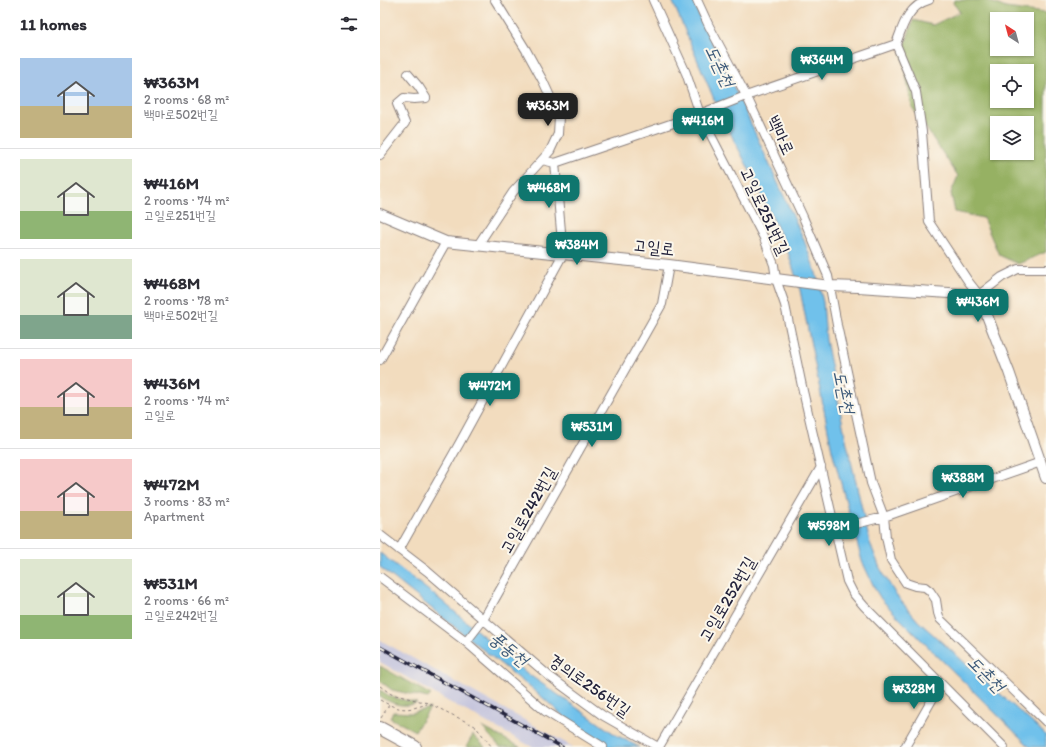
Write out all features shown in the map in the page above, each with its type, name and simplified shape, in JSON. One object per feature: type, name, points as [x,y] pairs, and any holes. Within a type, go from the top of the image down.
[{"type":"main road","points":[[380,723],[414,747]]},
{"type":"main road","points":[[380,735],[402,747]]},
{"type":"street","points":[[478,245],[513,192],[550,151],[558,134],[558,116],[543,81],[495,0]]},
{"type":"street","name":"고일로251번길","points":[[653,0],[686,73],[700,114],[721,152],[764,238],[781,279]]},
{"type":"street","name":"백마로","points":[[698,0],[709,26],[803,217],[828,276],[827,286],[837,325],[871,483],[882,518],[891,560],[906,583],[915,586],[925,586],[930,591],[936,600],[940,619],[1046,722]]},
{"type":"street","points":[[930,0],[922,2],[906,18],[896,44],[916,92],[922,132],[929,222],[979,295],[1009,372],[1046,478]]},
{"type":"street","points":[[542,160],[555,163],[700,114],[896,44]]},
{"type":"street","points":[[380,155],[405,123],[397,104],[404,98],[426,98],[419,86],[408,74]]},
{"type":"street","points":[[399,550],[456,450],[563,254],[555,163]]},
{"type":"street","name":"고일로","points":[[380,214],[446,242],[669,265],[827,286]]},
{"type":"street","points":[[380,360],[446,242]]},
{"type":"street","name":"고일로242번길","points":[[467,641],[482,622],[662,304],[669,265]]},
{"type":"street","points":[[827,286],[979,295],[1002,277],[1018,269],[1046,269]]},
{"type":"street","points":[[781,279],[803,391],[847,581],[853,593],[864,606],[1004,747]]},
{"type":"street","points":[[835,529],[882,518],[1041,462]]},
{"type":"street","name":"고일로252번길","points":[[658,747],[821,467]]},
{"type":"street","name":"경의로256번길","points":[[380,535],[427,571],[482,622],[549,676],[602,715],[658,747]]},
{"type":"street","points":[[380,576],[467,641],[545,711],[603,747]]},
{"type":"street","points":[[905,747],[941,684]]},
{"type":"path","points":[[380,686],[391,694],[428,703],[475,726],[492,747]]},
{"type":"path","points":[[380,700],[393,707],[411,709],[428,703]]},
{"type":"path","points":[[380,723],[389,705]]},
{"type":"shaded area","points":[[380,640],[573,747],[532,747],[449,702],[380,662]]},
{"type":"green space","points":[[954,0],[986,0],[1006,8],[1046,13],[1046,252],[1018,264],[999,255],[983,218],[955,212],[951,193],[958,176],[912,107],[902,54],[913,20],[933,25],[960,12],[953,3]]},
{"type":"green space","points":[[380,666],[431,695],[428,698],[392,690],[380,681]]},
{"type":"green space","points":[[380,690],[391,697],[417,703],[402,705],[394,703],[380,697]]},
{"type":"green space","points":[[430,708],[415,731],[390,718],[393,712],[412,713]]},
{"type":"green space","points":[[482,727],[520,747],[500,747]]},
{"type":"green space","points":[[473,735],[485,747],[466,747]]},
{"type":"water","name":"도촌천","points":[[672,0],[693,0],[699,16],[741,102],[804,240],[816,273],[823,302],[826,340],[845,435],[870,543],[880,568],[896,595],[918,621],[1046,735],[1046,747],[1030,747],[899,618],[881,599],[875,589],[862,561],[832,450],[800,290],[786,246],[719,111]]},
{"type":"water","points":[[380,553],[442,601],[528,674],[616,735],[639,747],[604,747],[573,725],[542,697],[380,567]]},
{"type":"railway","points":[[380,647],[562,747]]},
{"type":"water label","name":"풍동천","points":[[509,649]]}]
